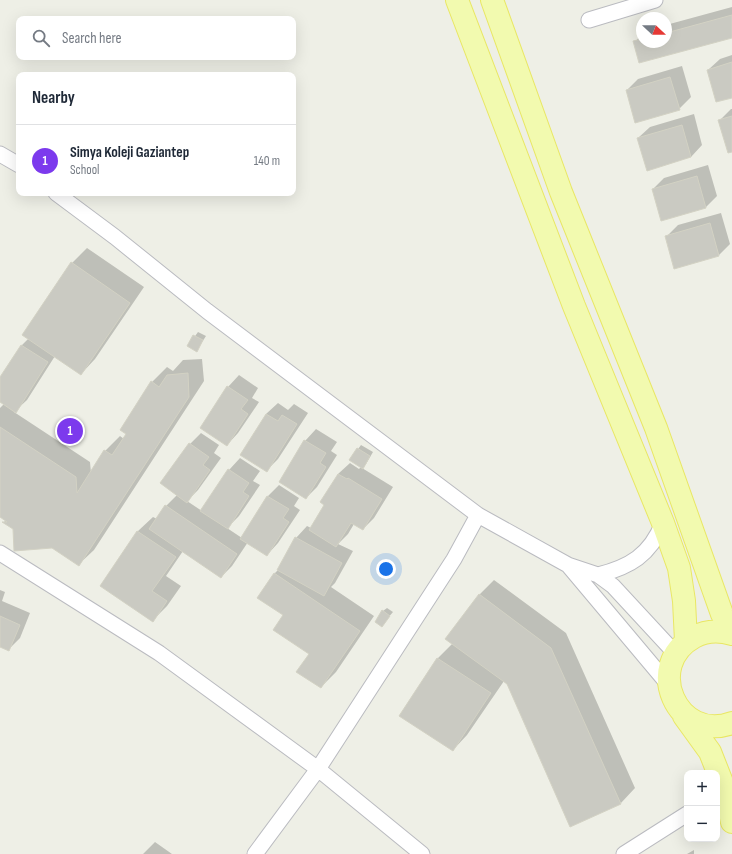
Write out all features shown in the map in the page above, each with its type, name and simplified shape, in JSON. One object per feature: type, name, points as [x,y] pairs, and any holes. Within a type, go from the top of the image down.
[{"type":"main road","points":[[457,0],[574,306],[663,523],[679,568],[684,601],[681,647]]},
{"type":"main road","points":[[492,0],[561,192],[656,428],[722,614],[732,626]]},
{"type":"main road","points":[[732,634],[715,631],[700,634],[681,647],[669,668],[668,684],[672,699],[710,752],[721,793],[732,822]]},
{"type":"main road","points":[[681,712],[694,722],[709,727],[725,726],[732,723]]},
{"type":"street","points":[[589,20],[655,0]]},
{"type":"street","points":[[0,154],[16,163]]},
{"type":"street","points":[[60,196],[115,236],[207,311],[478,515],[568,565],[598,575],[613,586],[681,647]]},
{"type":"street","points":[[255,854],[318,769],[454,559],[478,515]]},
{"type":"street","points":[[598,575],[622,568],[639,558],[654,542],[663,523]]},
{"type":"street","points":[[0,553],[159,653],[318,769],[422,854]]},
{"type":"street","points":[[568,565],[668,684]]},
{"type":"street","points":[[624,854],[684,816]]},
{"type":"building","points":[[732,15],[732,38],[639,63],[633,41],[636,40],[636,48],[672,48],[672,31]]},
{"type":"building","points":[[732,62],[732,98],[716,102],[707,70]]},
{"type":"building","points":[[670,77],[680,110],[635,123],[626,90]]},
{"type":"building","points":[[732,116],[732,152],[728,153],[718,120]]},
{"type":"building","points":[[682,125],[691,157],[647,171],[637,138]]},
{"type":"building","points":[[697,176],[706,208],[661,221],[652,189]]},
{"type":"building","points":[[710,223],[719,256],[674,269],[665,236]]},
{"type":"building","points":[[71,262],[130,303],[81,375],[22,335]]},
{"type":"building","points":[[193,335],[203,340],[197,352],[187,346]]},
{"type":"building","points":[[21,345],[48,362],[16,413],[0,402],[0,377]]},
{"type":"building","points":[[188,373],[189,397],[79,566],[52,548],[14,551],[13,529],[2,522],[7,522],[0,517],[0,427],[76,477],[77,493],[104,450],[112,455],[126,434],[120,430],[151,381],[159,387],[167,375]]},
{"type":"building","points":[[227,386],[248,400],[241,409],[248,414],[227,446],[200,428]]},
{"type":"building","points":[[266,414],[278,421],[282,415],[297,424],[267,472],[240,455]]},
{"type":"building","points":[[304,440],[326,453],[320,463],[326,467],[306,499],[279,482]]},
{"type":"building","points":[[189,443],[209,457],[203,465],[210,470],[187,503],[160,483]]},
{"type":"building","points":[[357,448],[370,456],[363,469],[349,460]]},
{"type":"building","points":[[228,469],[249,483],[243,492],[249,496],[228,529],[200,511]]},
{"type":"building","points":[[338,474],[347,479],[348,478],[382,499],[363,530],[351,523],[336,547],[309,530],[324,505],[320,502]]},
{"type":"building","points":[[267,496],[289,509],[283,518],[289,522],[267,556],[240,539]]},
{"type":"building","points":[[165,505],[237,554],[221,578],[149,529]]},
{"type":"building","points":[[137,531],[176,557],[152,591],[167,601],[153,622],[100,586]]},
{"type":"building","points":[[295,537],[342,563],[324,596],[277,570]]},
{"type":"building","points":[[274,573],[360,631],[321,688],[296,672],[309,654],[273,630],[283,615],[257,598]]},
{"type":"building","points":[[479,594],[551,648],[621,804],[570,827],[507,684],[445,639]]},
{"type":"building","points":[[382,610],[390,616],[382,627],[375,622]]},
{"type":"building","points":[[0,616],[20,625],[9,651],[0,647]]},
{"type":"building","points":[[437,658],[491,693],[453,751],[399,716]]},
{"type":"place","name":"Simya Koleji Gaziantep","points":[[70,431]]}]
